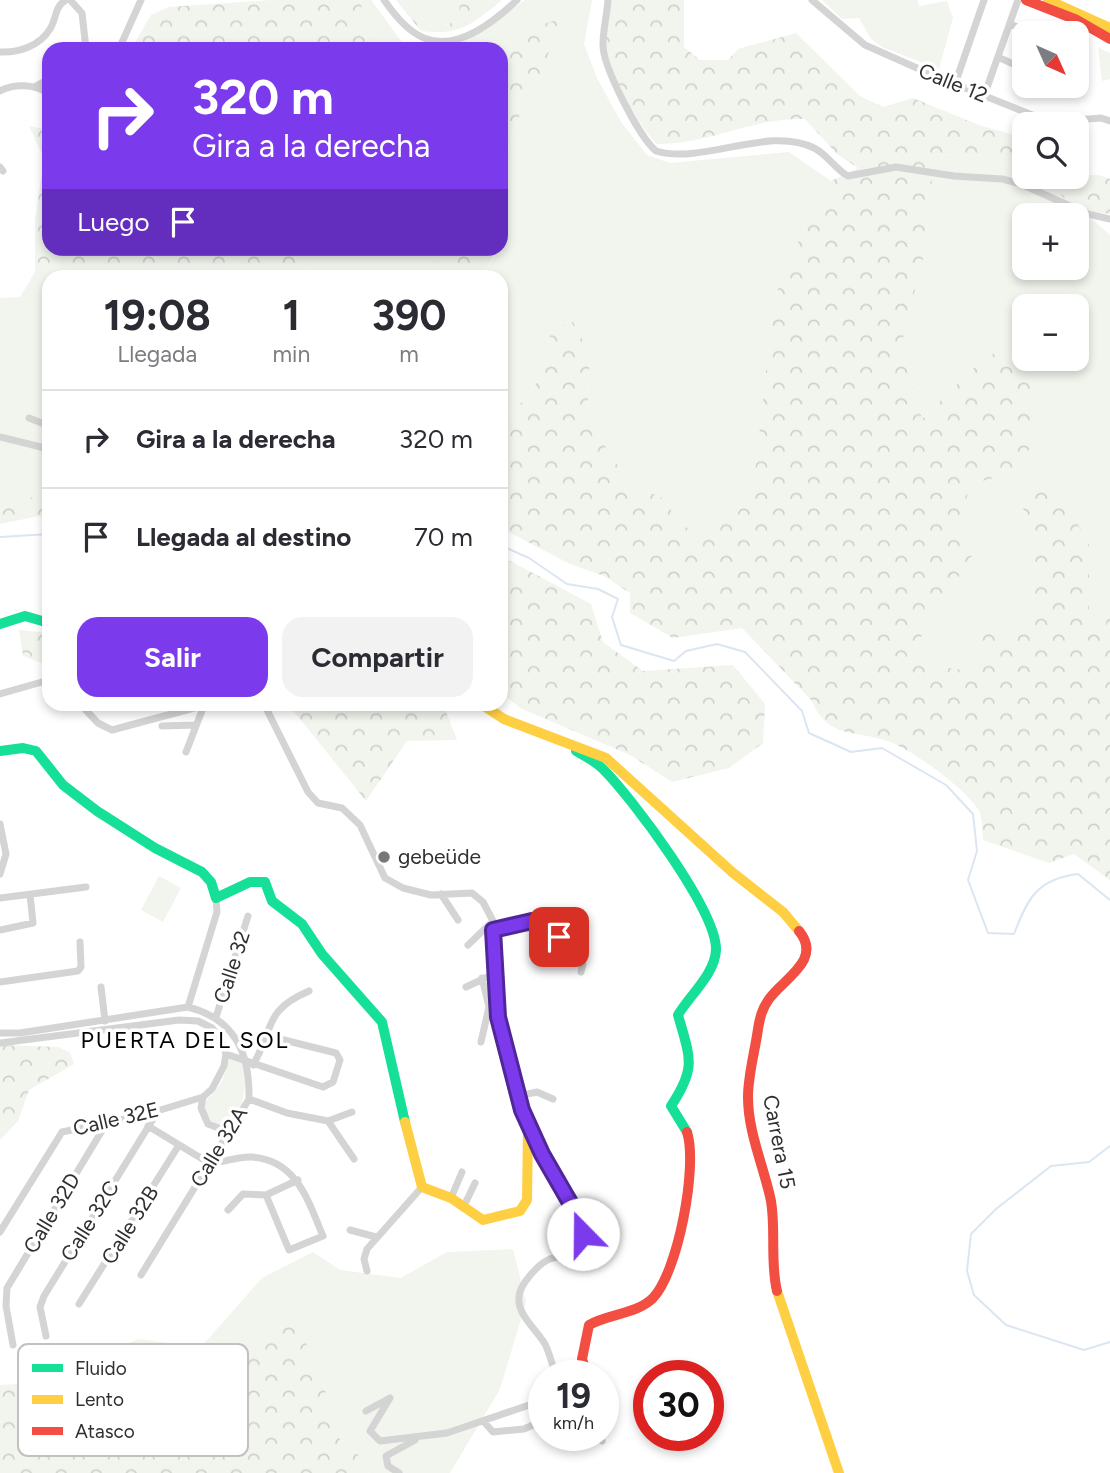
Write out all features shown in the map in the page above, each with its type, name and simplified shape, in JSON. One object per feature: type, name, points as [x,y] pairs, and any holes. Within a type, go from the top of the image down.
[{"type":"street","points":[[0,52],[20,51],[42,37],[50,30],[57,9],[68,0],[82,13],[85,42]]},
{"type":"street","points":[[122,42],[141,0]]},
{"type":"street","points":[[384,0],[413,32],[431,40],[454,39],[482,29],[517,0]]},
{"type":"street","points":[[608,0],[604,56],[633,117],[656,151],[703,150],[787,141],[816,148],[848,176],[895,167],[954,176],[1002,179],[1021,184],[1088,214],[1110,219]]},
{"type":"street","name":"Calle 12","points":[[812,0],[865,45],[1025,112]]},
{"type":"street","points":[[955,84],[984,0]]},
{"type":"street","points":[[984,96],[1018,0]]},
{"type":"street","points":[[1026,0],[1077,20],[1110,39]]},
{"type":"street","points":[[1048,0],[1110,29]]},
{"type":"street","points":[[998,57],[1012,63]]},
{"type":"street","points":[[34,87],[42,83]]},
{"type":"street","points":[[0,90],[12,86],[34,87],[42,91]]},
{"type":"street","name":"Calle 12","points":[[1089,119],[1101,118],[1110,121]]},
{"type":"street","points":[[29,418],[42,423]]},
{"type":"street","points":[[0,437],[42,447]]},
{"type":"street","points":[[0,624],[25,616],[42,621]]},
{"type":"street","points":[[0,694],[42,682]]},
{"type":"street","points":[[87,711],[98,723],[112,730],[186,711]]},
{"type":"street","points":[[186,751],[203,711]]},
{"type":"street","points":[[268,711],[308,792],[318,803],[342,808],[360,825],[381,875],[403,888],[431,895],[472,893],[483,902],[493,921],[498,972],[498,1017],[518,1096],[528,1127],[583,1226],[583,1234],[576,1251],[571,1256],[550,1259],[541,1265],[521,1288],[518,1297],[527,1320],[544,1343],[550,1360]]},
{"type":"street","name":"Carrera 15","points":[[492,711],[504,719],[557,737],[606,758],[732,872],[783,912],[803,936],[806,958],[800,969],[770,997],[761,1011],[748,1098],[760,1167],[771,1202],[773,1274],[780,1307],[839,1473]]},
{"type":"street","points":[[162,726],[195,725]]},
{"type":"street","points":[[557,737],[604,769],[671,858],[707,918],[713,932],[716,951],[710,968],[678,1015],[688,1044],[688,1069],[685,1088],[671,1106],[672,1113],[687,1129],[690,1159],[687,1195],[664,1280],[651,1300],[599,1318],[589,1325],[582,1360]]},
{"type":"street","points":[[0,751],[23,748],[36,751],[63,785],[97,811],[155,848],[202,872],[211,882],[217,912],[187,1007]]},
{"type":"street","points":[[0,824],[6,854],[0,874]]},
{"type":"street","points":[[216,898],[250,882],[265,882],[272,901],[302,923],[322,954],[375,1013],[387,1038],[407,1136],[422,1187]]},
{"type":"street","points":[[0,898],[86,887]]},
{"type":"street","points":[[441,894],[458,920]]},
{"type":"street","points":[[0,930],[33,923],[30,895]]},
{"type":"street","name":"Calle 32","points":[[216,1017],[248,916]]},
{"type":"street","points":[[468,945],[493,921]]},
{"type":"street","points":[[493,930],[524,922],[537,923],[555,936],[578,945],[583,964],[581,972]]},
{"type":"street","points":[[0,982],[78,971],[81,967],[79,942]]},
{"type":"street","points":[[466,986],[498,972]]},
{"type":"street","points":[[481,1042],[489,1007],[482,978]]},
{"type":"street","points":[[101,987],[105,1021]]},
{"type":"street","name":"Calle 32A","points":[[250,1063],[264,1046],[270,1020],[277,1010],[285,1002],[309,991]]},
{"type":"street","points":[[0,1033],[105,1021],[187,1007],[216,1017]]},
{"type":"street","name":"Calle 32A","points":[[141,1275],[249,1099],[250,1063],[236,1037],[216,1017]]},
{"type":"street","points":[[0,1043],[179,1020],[198,1021],[212,1028],[221,1040],[226,1054],[328,1086],[333,1082],[338,1056],[276,1038]]},
{"type":"street","name":"Calle 32A","points":[[203,1097],[219,1080],[226,1054]]},
{"type":"street","points":[[518,1096],[537,1092],[553,1099]]},
{"type":"street","points":[[203,1097],[202,1114],[212,1127],[228,1128],[237,1122]]},
{"type":"street","name":"Calle 32E","points":[[0,1232],[62,1132],[106,1125],[203,1097]]},
{"type":"street","points":[[249,1099],[287,1113],[328,1121],[352,1112]]},
{"type":"street","name":"Calle 32C","points":[[46,1336],[40,1307],[44,1296],[158,1110]]},
{"type":"street","points":[[328,1121],[354,1159]]},
{"type":"street","name":"Calle 32D","points":[[13,1345],[6,1306],[7,1288],[106,1125]]},
{"type":"street","points":[[148,1126],[209,1163],[253,1157],[271,1161],[298,1180],[323,1236],[289,1250],[266,1195]]},
{"type":"street","points":[[422,1187],[451,1198],[483,1220],[520,1211],[525,1206],[528,1127]]},
{"type":"street","name":"Calle 32B","points":[[79,1304],[179,1145]]},
{"type":"street","points":[[216,1151],[227,1160]]},
{"type":"street","points":[[451,1198],[462,1172]]},
{"type":"street","points":[[228,1210],[243,1194],[266,1195],[298,1180]]},
{"type":"street","points":[[463,1208],[475,1183]]},
{"type":"street","points":[[367,1271],[364,1259],[376,1237],[422,1187]]},
{"type":"street","points":[[350,1230],[376,1237]]},
{"type":"street","points":[[366,1411],[390,1398],[370,1431],[380,1441],[421,1437],[484,1422],[528,1406]]},
{"type":"street","points":[[484,1422],[493,1432],[503,1433],[528,1425]]},
{"type":"street","points":[[399,1473],[388,1466],[386,1456],[421,1437]]},
{"type":"green space","points":[[271,0],[360,0],[369,33],[366,42],[135,42],[151,15],[169,7]]},
{"type":"green space","points":[[360,0],[371,0],[402,42],[366,42],[369,33]]},
{"type":"green space","points":[[396,0],[411,0],[435,29],[457,21],[460,4],[470,0],[502,0],[474,22],[456,30],[434,32],[421,31]]},
{"type":"green space","points":[[411,0],[470,0],[460,4],[457,21],[435,29]]},
{"type":"green space","points":[[525,0],[592,0],[584,44],[597,78],[621,122],[647,155],[670,163],[789,152],[831,181],[808,220],[774,298],[756,464],[739,511],[701,534],[677,523],[667,501],[627,480],[587,418],[590,354],[551,330],[537,381],[524,401],[508,412],[508,270],[487,270],[495,256],[508,256],[508,151],[522,108],[541,77],[527,30],[507,42],[453,42],[482,29]]},
{"type":"green space","points":[[611,0],[684,0],[684,47],[700,60],[728,60],[738,49],[796,33],[860,96],[883,107],[913,98],[979,125],[1012,135],[1012,157],[935,154],[930,167],[933,194],[927,242],[901,346],[922,419],[988,354],[1012,355],[1012,371],[1029,371],[1036,396],[1026,470],[970,484],[957,539],[978,546],[906,661],[975,672],[981,633],[1029,625],[1036,569],[1021,498],[1044,489],[1062,495],[1089,545],[1089,633],[1106,627],[1107,596],[1110,593],[1110,880],[1074,854],[1049,863],[983,840],[980,812],[961,790],[937,770],[899,746],[844,731],[826,722],[812,701],[742,628],[673,638],[630,613],[630,593],[604,576],[570,564],[508,532],[508,412],[524,401],[537,381],[551,330],[573,322],[590,354],[587,418],[627,480],[667,501],[677,523],[701,534],[739,511],[756,464],[774,298],[808,220],[831,181],[858,168],[837,154],[805,119],[767,122],[695,140],[657,144],[635,115],[620,88],[606,54],[605,41]]},
{"type":"green space","points":[[822,0],[918,0],[919,6],[947,1],[953,18],[939,69],[882,47],[871,39],[859,18],[842,19]]},
{"type":"green space","points":[[559,19],[541,77],[522,108],[508,150],[507,42],[527,30]]},
{"type":"green space","points":[[1098,47],[1110,53],[1110,79],[1102,81]]},
{"type":"green space","points":[[29,126],[42,129],[42,154]]},
{"type":"green space","points":[[934,154],[1012,157],[1012,189],[1058,189],[1074,203],[1012,203],[1012,280],[1089,280],[1089,216],[1110,235],[1110,593],[1107,596],[1106,627],[1088,633],[1089,545],[1021,498],[1036,569],[1029,625],[975,672],[906,661],[978,546],[957,539],[970,484],[1036,396],[1029,371],[1089,371],[1089,294],[1012,294],[1012,355],[988,354],[922,419],[900,346],[927,242],[933,194],[930,167]]},
{"type":"green space","points":[[42,172],[42,256],[296,256],[309,270],[42,270],[42,280],[35,272],[35,221]]},
{"type":"green space","points":[[1089,175],[1110,179],[1110,214],[1089,211],[1089,203],[1069,203],[1056,189],[1089,189]]},
{"type":"green space","points":[[296,256],[435,256],[435,270],[309,270]]},
{"type":"green space","points":[[494,256],[486,270],[435,270],[434,257]]},
{"type":"green space","points":[[35,272],[42,280],[42,494],[0,509],[0,298],[20,297]]},
{"type":"green space","points":[[42,494],[42,515],[0,524],[0,509]]},
{"type":"green space","points":[[508,560],[591,604],[603,642],[643,671],[733,665],[765,704],[763,743],[729,768],[672,782],[630,755],[520,708],[508,698]]},
{"type":"green space","points":[[19,630],[42,632],[42,663],[23,656]]},
{"type":"green space","points":[[294,711],[446,711],[457,740],[407,741],[366,801]]},
{"type":"green space","points":[[159,876],[181,888],[163,922],[141,910]]},
{"type":"green space","points":[[0,1045],[59,1047],[70,1053],[74,1064],[29,1090],[18,1121],[0,1140]]},
{"type":"green space","points":[[230,1056],[245,1063],[244,1095],[237,1114],[231,1121],[211,1124],[205,1110],[206,1102],[222,1081]]},
{"type":"green space","points":[[513,1249],[526,1302],[500,1389],[450,1473],[369,1473],[361,1457],[340,1440],[319,1371],[295,1320],[254,1341],[204,1344],[262,1278],[313,1252],[340,1270],[401,1278],[447,1252]]},
{"type":"green space","points":[[295,1319],[319,1371],[340,1440],[361,1457],[369,1473],[0,1473],[0,1385],[18,1384],[18,1456],[248,1456],[248,1344],[228,1344],[254,1341]]},
{"type":"green space","points":[[138,1339],[177,1344],[127,1344]]},
{"type":"waterway","points":[[0,537],[42,534]]},
{"type":"waterway","points":[[508,549],[529,558],[567,584],[598,589],[618,599],[612,617],[621,645],[674,661],[686,651],[717,644],[745,652],[802,711],[809,733],[851,752],[882,748],[946,785],[973,814],[977,851],[968,880],[988,933],[1014,934],[1024,910],[1036,892],[1044,885],[1064,876],[1078,874],[1110,900]]},
{"type":"waterway","points":[[1110,1146],[1089,1162],[1051,1166],[996,1209],[971,1234],[967,1271],[974,1295],[1006,1325],[1084,1350],[1110,1342]]},
{"type":"traffic: fast","points":[[0,624],[25,616],[42,621]]},
{"type":"traffic: fast","points":[[0,751],[23,748],[36,751],[63,785],[97,811],[155,848],[202,872],[211,882],[216,898],[250,882],[265,882],[272,901],[302,924],[322,954],[382,1022],[405,1122]]},
{"type":"traffic: fast","points":[[576,751],[603,769],[652,829],[688,883],[713,932],[715,959],[701,984],[678,1015],[689,1062],[685,1081],[671,1106],[687,1132]]},
{"type":"traffic: slow","points":[[1048,0],[1110,28]]},
{"type":"traffic: slow","points":[[492,711],[504,719],[606,758],[732,872],[783,912],[799,931]]},
{"type":"traffic: slow","points":[[405,1122],[422,1187],[451,1198],[483,1220],[520,1211],[527,1200],[528,1127]]},
{"type":"traffic: slow","points":[[777,1291],[839,1473]]},
{"type":"traffic: jam","points":[[1026,0],[1077,20],[1110,39]]},
{"type":"traffic: jam","points":[[777,1291],[771,1201],[753,1137],[748,1089],[763,1010],[769,999],[804,960],[805,941],[799,931]]},
{"type":"traffic: jam","points":[[582,1360],[589,1325],[639,1307],[653,1298],[662,1285],[684,1218],[690,1169],[687,1132]]},
{"type":"place","name":"gebeüde","points":[[384,857]]},
{"type":"district","name":"PUERTA DEL SOL","points":[[185,1040]]},
{"type":"route","points":[[559,937],[532,921],[493,930],[498,972],[498,1017],[528,1127],[583,1226],[583,1234]]}]
